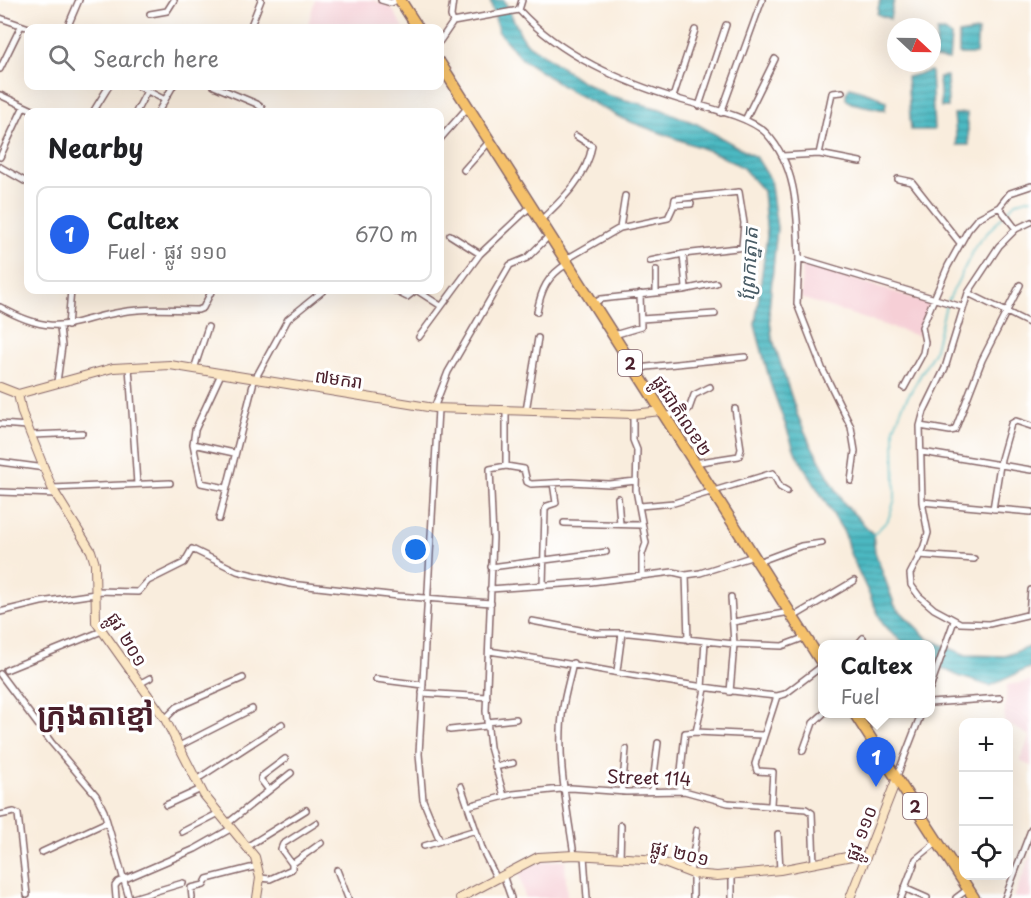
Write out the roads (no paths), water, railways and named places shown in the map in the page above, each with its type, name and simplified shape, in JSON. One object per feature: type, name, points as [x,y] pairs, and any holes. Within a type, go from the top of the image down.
[{"type":"highway","points":[[398,0],[415,24]]},
{"type":"highway","name":"ផ្លូវជាតិលេខ២","points":[[444,69],[818,657]]},
{"type":"highway","name":"2","points":[[858,718],[971,894]]},
{"type":"street","points":[[69,24],[79,0]]},
{"type":"street","points":[[150,14],[167,10],[174,0]]},
{"type":"street","points":[[252,24],[261,0]]},
{"type":"street","points":[[381,0],[392,3],[398,0]]},
{"type":"street","points":[[453,0],[451,16],[453,22]]},
{"type":"street","points":[[516,11],[522,0]]},
{"type":"street","points":[[721,113],[762,0]]},
{"type":"street","points":[[444,35],[453,22],[516,11]]},
{"type":"street","points":[[516,11],[553,43],[577,57],[673,98],[745,120],[765,133],[782,156],[795,191],[799,258],[797,304],[822,368],[850,428],[855,451],[851,480]]},
{"type":"street","points":[[0,18],[24,27]]},
{"type":"street","points":[[699,106],[726,25]]},
{"type":"street","points":[[0,69],[21,26]]},
{"type":"street","points":[[673,98],[695,30]]},
{"type":"street","points":[[745,120],[775,59]]},
{"type":"street","points":[[95,108],[107,90]]},
{"type":"street","points":[[160,108],[171,90]]},
{"type":"street","points":[[225,90],[262,108]]},
{"type":"street","points":[[138,108],[147,91],[165,100]]},
{"type":"street","points":[[819,154],[832,93],[842,92]]},
{"type":"street","points":[[0,95],[28,108]]},
{"type":"street","points":[[0,157],[24,106]]},
{"type":"street","points":[[444,134],[468,107]]},
{"type":"street","points":[[540,222],[564,198],[585,167],[591,146],[576,136]]},
{"type":"street","points":[[464,170],[489,142]]},
{"type":"street","points":[[782,156],[819,154],[860,162]]},
{"type":"street","points":[[0,167],[24,178]]},
{"type":"street","points":[[898,179],[912,182],[960,243]]},
{"type":"street","points":[[904,388],[923,352],[925,342],[922,327],[960,243],[978,218],[999,207],[1010,193],[1031,186]]},
{"type":"street","points":[[537,312],[542,290],[547,281],[566,262],[620,228],[668,218],[675,199],[739,192],[744,223],[744,247],[683,254],[650,261]]},
{"type":"street","points":[[620,228],[625,196]]},
{"type":"street","points":[[674,205],[691,204]]},
{"type":"street","points":[[419,337],[480,254],[531,206]]},
{"type":"street","points":[[999,207],[1016,229]]},
{"type":"street","points":[[1031,222],[1016,229],[999,246],[968,293],[945,368],[920,426],[922,502],[928,533],[910,574],[911,585],[934,609],[954,621],[976,625],[1030,614],[1031,590]]},
{"type":"street","points":[[450,235],[480,254]]},
{"type":"street","points":[[440,841],[423,800],[421,788],[423,685],[429,599],[436,408],[448,372],[478,316],[510,265],[527,258],[549,236]]},
{"type":"street","points":[[683,254],[686,288],[683,290]]},
{"type":"street","points":[[799,258],[962,307]]},
{"type":"street","points":[[656,270],[656,293]]},
{"type":"street","points":[[593,304],[601,299],[683,290],[716,283]]},
{"type":"street","points":[[920,426],[950,432],[955,430],[974,378],[1020,285]]},
{"type":"street","points":[[968,293],[1031,324]]},
{"type":"street","points":[[68,326],[71,294]]},
{"type":"street","points":[[0,307],[39,324],[60,327],[136,310],[198,310],[203,308],[210,294]]},
{"type":"street","points":[[219,519],[254,381],[288,319],[319,294]]},
{"type":"street","points":[[422,294],[441,306]]},
{"type":"street","points":[[612,335],[640,328],[640,294]]},
{"type":"street","points":[[640,319],[715,314]]},
{"type":"street","points":[[57,382],[62,346],[60,327]]},
{"type":"street","points":[[194,369],[208,327]]},
{"type":"street","points":[[525,411],[538,339]]},
{"type":"street","points":[[635,371],[647,367],[745,357]]},
{"type":"street","name":"៧មករា","points":[[18,394],[57,382],[129,367],[170,365],[254,381],[436,408],[662,414]]},
{"type":"street","points":[[129,367],[137,484]]},
{"type":"street","points":[[220,374],[195,430],[193,444],[201,483],[226,488]]},
{"type":"street","points":[[0,387],[18,394]]},
{"type":"street","points":[[662,414],[689,409],[694,395],[710,387]]},
{"type":"street","name":"ផ្លូវ ២០១","points":[[18,394],[54,491],[91,551],[95,564],[96,622],[165,719],[201,789],[248,846],[258,866],[260,878],[257,898]]},
{"type":"street","points":[[694,463],[739,456],[741,449],[735,409]]},
{"type":"street","points":[[506,411],[506,466]]},
{"type":"street","points":[[633,414],[640,525],[646,543],[642,554],[642,575]]},
{"type":"street","points":[[993,509],[1012,422],[1031,426]]},
{"type":"street","points":[[0,424],[28,426]]},
{"type":"street","points":[[32,435],[82,433]]},
{"type":"street","points":[[193,444],[234,453]]},
{"type":"street","points":[[922,452],[1031,470]]},
{"type":"street","points":[[0,462],[45,468]]},
{"type":"street","points":[[504,796],[495,767],[487,724],[491,603],[490,469],[506,466],[526,470],[529,483],[609,484],[636,481]]},
{"type":"street","points":[[640,507],[674,503],[773,473],[780,487],[787,491]]},
{"type":"street","points":[[0,492],[54,491],[170,483]]},
{"type":"street","points":[[543,585],[546,507],[556,503],[554,483]]},
{"type":"street","points":[[618,498],[621,524]]},
{"type":"street","points":[[922,502],[1031,512]]},
{"type":"street","points":[[564,523],[640,525]]},
{"type":"street","points":[[490,589],[591,582],[673,572],[686,575],[801,546],[822,543]]},
{"type":"street","points":[[0,612],[95,592],[138,592],[148,581],[183,563],[192,549],[222,565],[253,576],[308,586],[491,603]]},
{"type":"street","points":[[491,567],[606,552]]},
{"type":"street","points":[[919,555],[974,559]]},
{"type":"street","points":[[686,575],[688,640]]},
{"type":"street","points":[[733,622],[791,615],[854,581]]},
{"type":"street","points":[[730,692],[734,644],[731,597]]},
{"type":"street","points":[[532,621],[596,633],[622,633],[734,644],[782,645],[806,637]]},
{"type":"street","points":[[935,675],[954,621]]},
{"type":"street","points":[[6,670],[102,631]]},
{"type":"street","points":[[617,671],[622,633]]},
{"type":"street","points":[[696,732],[703,689],[705,642]]},
{"type":"street","points":[[489,651],[573,663],[703,689],[777,696],[785,694],[818,667]]},
{"type":"street","points":[[573,663],[563,708],[565,789],[574,855]]},
{"type":"street","points":[[0,674],[44,734],[96,795],[108,822],[122,879],[131,898],[183,883]]},
{"type":"street","points":[[139,684],[150,678]]},
{"type":"street","points":[[165,719],[177,707],[243,678]]},
{"type":"street","points":[[376,679],[423,685]]},
{"type":"street","points":[[423,693],[487,697]]},
{"type":"street","points":[[771,804],[773,772],[754,769],[762,735],[777,696]]},
{"type":"street","points":[[935,703],[1000,698]]},
{"type":"street","points":[[179,746],[252,709]]},
{"type":"street","points":[[803,751],[813,723],[819,718]]},
{"type":"street","points":[[897,778],[920,718]]},
{"type":"street","points":[[450,730],[516,719]]},
{"type":"street","points":[[196,780],[282,724]]},
{"type":"street","points":[[679,790],[685,734],[696,732],[762,735]]},
{"type":"street","points":[[652,791],[658,743]]},
{"type":"street","points":[[622,792],[626,749]]},
{"type":"street","points":[[268,789],[261,777],[285,759]]},
{"type":"street","points":[[495,767],[513,763]]},
{"type":"street","points":[[116,898],[115,886],[122,879],[195,849],[230,826],[268,789],[291,773]]},
{"type":"street","name":"ផ្លូវ ១១០","points":[[850,898],[897,778]]},
{"type":"street","points":[[461,786],[476,830],[511,898]]},
{"type":"street","points":[[166,805],[201,789]]},
{"type":"street","name":"Street 114","points":[[468,806],[504,796],[565,789],[622,792],[679,790],[705,795],[728,803],[771,804],[810,810],[814,864]]},
{"type":"street","points":[[248,846],[306,810]]},
{"type":"street","points":[[0,815],[14,812],[18,814],[27,895]]},
{"type":"street","points":[[182,832],[219,813]]},
{"type":"street","points":[[42,852],[108,822]]},
{"type":"street","points":[[292,864],[281,849],[283,844],[316,823]]},
{"type":"street","points":[[620,858],[621,825]]},
{"type":"street","points":[[424,846],[476,830]]},
{"type":"street","points":[[693,898],[692,873],[697,830]]},
{"type":"street","points":[[1005,898],[1031,830]]},
{"type":"street","points":[[778,834],[780,870]]},
{"type":"street","points":[[901,898],[916,859],[938,841]]},
{"type":"street","points":[[260,878],[278,876],[292,869],[292,864],[321,843]]},
{"type":"street","name":"ផ្លូវ ២០១","points":[[460,898],[538,857],[574,855],[659,861],[692,873],[732,874],[780,870],[857,855],[866,858]]},
{"type":"street","points":[[584,856],[586,898]]},
{"type":"street","points":[[192,898],[191,888],[204,885],[207,879],[258,866]]},
{"type":"street","points":[[338,870],[348,898]]},
{"type":"street","points":[[732,874],[732,898]]},
{"type":"street","points":[[904,888],[927,898]]},
{"type":"street","points":[[956,898],[971,894]]},
{"type":"water","name":"ព្រែកត្នោត","points":[[490,0],[504,0],[524,41],[580,80],[607,95],[660,109],[697,124],[757,158],[770,179],[777,228],[769,310],[772,337],[797,414],[810,443],[843,502],[873,534],[875,552],[895,606],[930,640],[900,640],[883,624],[849,551],[845,534],[796,454],[771,385],[755,325],[767,236],[763,191],[742,167],[715,153],[623,119],[567,89],[522,59],[499,33]]},
{"type":"water","points":[[880,0],[894,0],[890,18],[877,14]]},
{"type":"water","points":[[941,31],[951,36],[949,60],[941,59]]},
{"type":"water","points":[[978,31],[976,54],[959,54],[959,34]]},
{"type":"water","points":[[931,72],[934,130],[911,130],[907,77]]},
{"type":"water","points":[[947,76],[948,107],[941,107],[939,77]]},
{"type":"water","points":[[850,87],[875,95],[886,102],[885,110],[851,103],[846,99],[846,93]]},
{"type":"water","points":[[967,113],[969,145],[957,145],[954,114]]},
{"type":"water","name":"ព្រែកត្នោត","points":[[935,642],[966,655],[1005,656],[1031,646],[1031,667],[990,686],[958,676],[935,664]]},
{"type":"waterway","points":[[1007,212],[1016,202],[1031,198]]},
{"type":"waterway","points":[[948,301],[976,245],[1003,216]]},
{"type":"waterway","points":[[872,536],[888,520],[895,499],[894,428],[903,405],[934,352],[946,305]]},
{"type":"place","name":"Caltex","points":[[876,787]]},
{"type":"district","name":"ក្រុងតាខ្មៅ","points":[[96,712]]}]
